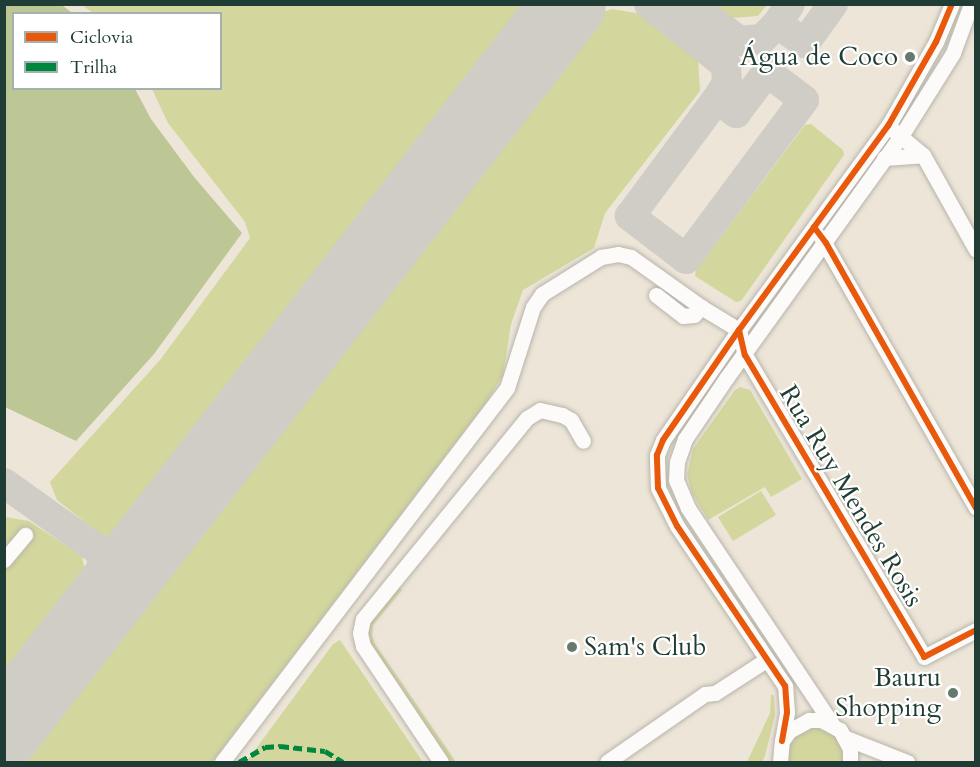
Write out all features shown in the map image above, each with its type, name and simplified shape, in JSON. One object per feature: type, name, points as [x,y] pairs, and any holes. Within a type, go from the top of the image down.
[{"type":"street","points":[[779,755],[787,712],[785,686],[677,526],[658,488],[657,455],[663,440],[739,330],[888,126],[936,42],[952,4]]},
{"type":"street","points":[[971,5],[975,12]]},
{"type":"street","points":[[907,762],[885,760],[846,738],[832,724],[688,507],[676,480],[677,462],[685,439],[727,377],[746,355],[901,136],[952,53],[971,5]]},
{"type":"street","points":[[936,42],[944,50],[952,53]]},
{"type":"street","points":[[888,126],[923,155],[975,249]]},
{"type":"street","points":[[884,158],[923,155]]},
{"type":"street","points":[[814,227],[826,243],[975,508]]},
{"type":"street","points":[[222,762],[507,388],[533,307],[542,294],[601,257],[618,254],[631,257],[700,307],[739,330]]},
{"type":"street","points":[[656,295],[683,316],[694,315],[700,307]]},
{"type":"street","name":"Rua Ruy Mendes Rosis","points":[[739,330],[746,355],[758,378],[924,657],[975,630]]},
{"type":"street","points":[[727,377],[758,378]]},
{"type":"street","points":[[441,762],[363,646],[360,633],[363,619],[527,418],[540,410],[562,415],[571,420],[583,441]]},
{"type":"street","points":[[4,560],[25,535]]},
{"type":"street","points":[[607,762],[705,694],[711,686],[764,657],[781,644]]},
{"type":"street","points":[[779,755],[789,731],[809,720],[832,724]]},
{"type":"street","points":[[846,738],[850,749],[850,762]]},
{"type":"green space","points":[[4,5],[62,5],[71,12],[12,12],[12,90],[136,90],[151,119],[194,177],[242,233],[154,354],[76,441],[5,407]]},
{"type":"green space","points":[[82,5],[522,5],[111,538],[104,537],[57,500],[50,482],[160,360],[250,238],[245,222],[168,123],[152,90],[222,90],[222,12],[92,12]]},
{"type":"green space","points":[[714,5],[767,5],[758,16],[731,18]]},
{"type":"green space","points":[[612,9],[642,14],[698,57],[700,91],[605,213],[594,248],[523,290],[511,324],[503,375],[488,400],[212,762],[23,762],[592,16]]},
{"type":"green space","points":[[811,124],[843,150],[844,155],[741,301],[736,302],[695,276],[696,270],[805,125]]},
{"type":"green space","points":[[740,387],[750,390],[802,479],[771,497],[765,487],[708,520],[692,493],[687,475],[693,449],[735,390]]},
{"type":"green space","points":[[761,491],[776,515],[733,541],[718,517]]},
{"type":"green space","points":[[5,517],[29,521],[82,556],[85,571],[5,673]]},
{"type":"green space","points":[[398,586],[402,590],[373,625],[372,635],[375,644],[456,762],[449,762],[371,649],[367,637],[370,622]]},
{"type":"green space","points":[[340,640],[423,762],[246,762],[333,644]]},
{"type":"green space","points":[[771,694],[774,696],[775,715],[765,756],[762,762],[747,762],[770,713]]},
{"type":"green space","points":[[814,727],[832,733],[839,741],[843,750],[843,762],[786,762],[789,743],[795,735]]},
{"type":"taxiway","points":[[649,4],[726,65],[727,83],[717,99]]},
{"type":"taxiway","points":[[691,4],[739,41],[762,39],[777,24]]},
{"type":"taxiway","points":[[790,4],[777,24],[805,43],[833,4]]},
{"type":"taxiway","points":[[767,72],[804,100],[686,259],[630,216],[717,99],[736,113],[767,72]]},
{"type":"taxiway","points":[[4,483],[101,552]]},
{"type":"taxiway","points":[[105,598],[101,552],[146,546]]},
{"type":"runway","points":[[4,730],[568,4]]},
{"type":"marked path","points":[[239,762],[265,747],[280,746],[325,751],[343,762]]},
{"type":"cycle path","points":[[782,741],[787,712],[785,686],[677,526],[658,488],[657,455],[663,440],[739,330],[888,126],[936,42],[952,4]]},
{"type":"cycle path","points":[[814,227],[826,243],[976,508]]},
{"type":"cycle path","points":[[739,330],[745,355],[924,657],[976,630]]},
{"type":"place","name":"Água de Coco","points":[[910,57]]},
{"type":"place","name":"Sam's Club","points":[[572,647]]},
{"type":"place","name":"Bauru Shopping","points":[[953,693]]}]
